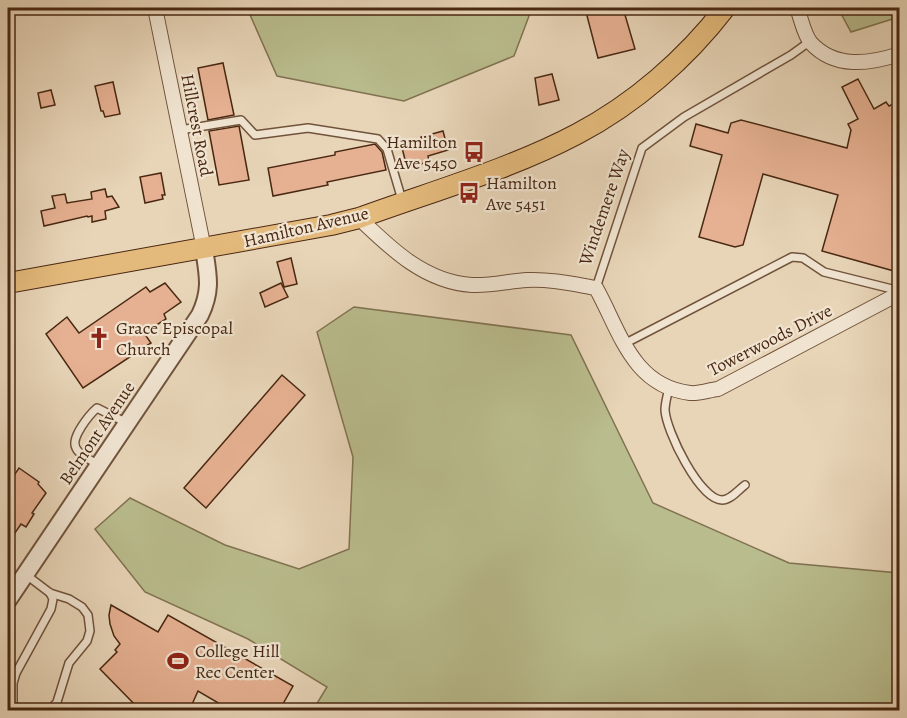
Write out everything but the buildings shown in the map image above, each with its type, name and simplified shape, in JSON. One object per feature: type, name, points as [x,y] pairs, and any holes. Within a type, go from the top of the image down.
[{"type":"main road","name":"Hamilton Avenue","points":[[8,284],[204,249],[359,218],[530,156],[578,134],[653,83],[680,59],[725,8]]},
{"type":"street","name":"Hillcrest Road","points":[[155,8],[204,249]]},
{"type":"street","points":[[797,8],[809,42],[827,55],[850,63],[869,62],[900,54]]},
{"type":"street","name":"Windemere Way","points":[[359,218],[387,245],[417,267],[444,279],[471,285],[551,280],[596,288]]},
{"type":"street","name":"Belmont Avenue","points":[[10,590],[26,573],[204,308],[209,294],[209,279],[204,249]]},
{"type":"street","name":"Towerwoods Drive","points":[[596,288],[624,344],[640,369],[653,381],[692,394],[718,389],[900,292]]},
{"type":"lane","name":"Windemere Way","points":[[596,288],[642,147],[684,117],[791,55],[809,42]]},
{"type":"lane","points":[[180,130],[241,120],[255,135],[308,128],[378,139],[387,149],[403,202]]},
{"type":"lane","points":[[624,344],[792,257],[803,258],[824,272],[900,292]]},
{"type":"lane","points":[[669,387],[665,410],[670,433],[687,466],[710,495],[719,500],[728,499],[745,485]]},
{"type":"lane","points":[[99,465],[76,450],[74,444],[91,413],[97,408],[127,423]]},
{"type":"lane","points":[[26,573],[50,593],[69,599],[82,607],[88,615],[90,631],[87,641],[69,663],[57,702],[50,711]]},
{"type":"lane","points":[[19,711],[13,705],[13,683],[51,609],[50,593]]},
{"type":"green space","points":[[247,8],[532,8],[514,56],[404,101],[277,76]]},
{"type":"green space","points":[[838,8],[899,8],[899,17],[851,32]]},
{"type":"green space","points":[[354,307],[571,335],[653,503],[789,563],[899,573],[899,710],[313,710],[327,687],[248,639],[145,592],[95,529],[130,498],[225,545],[299,569],[349,549],[353,457],[317,332]]},
{"type":"place","name":"Hamilton Ave 5450","points":[[474,152]]},
{"type":"place","name":"Hamilton Ave 5451","points":[[469,193]]},
{"type":"place","name":"Grace Episcopal Church","points":[[99,338]]},
{"type":"place","name":"College Hill Rec Center","points":[[178,661]]}]
